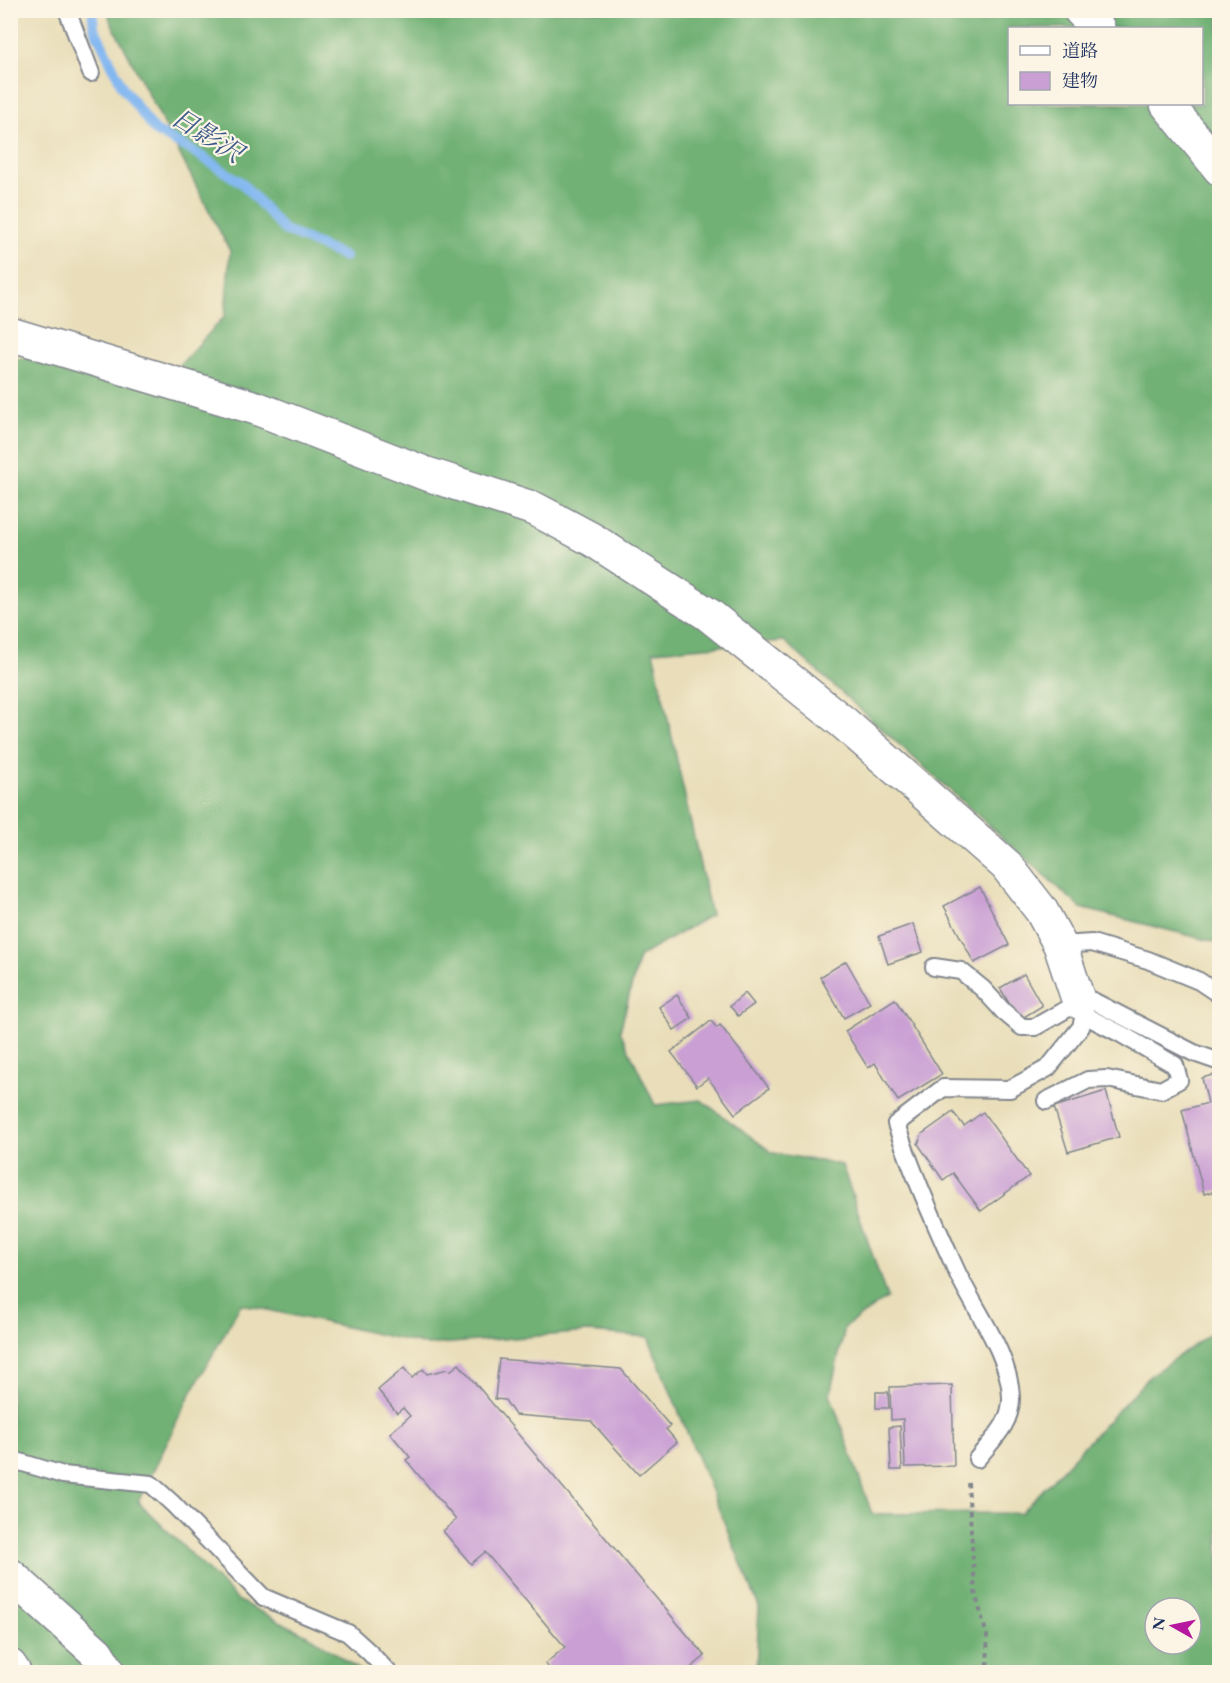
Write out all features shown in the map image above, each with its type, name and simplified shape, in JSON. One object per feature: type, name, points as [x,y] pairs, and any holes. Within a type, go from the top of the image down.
[{"type":"street","points":[[1080,10],[1097,27]]},
{"type":"street","points":[[1168,105],[1220,169]]},
{"type":"street","points":[[10,334],[256,408],[424,473],[535,509],[593,540],[709,615],[844,723],[1006,865],[1041,910],[1060,945],[1082,1008]]},
{"type":"street","points":[[10,1575],[97,1653],[109,1672]]},
{"type":"street","points":[[10,1666],[14,1672]]},
{"type":"lane","points":[[68,10],[91,73]]},
{"type":"lane","points":[[1060,945],[1092,943],[1148,960],[1199,981],[1220,995]]},
{"type":"lane","points":[[934,967],[961,971],[1022,1027],[1035,1027],[1082,1008],[1093,1001],[1194,1053],[1220,1062]]},
{"type":"lane","points":[[1046,1101],[1088,1080],[1107,1079],[1161,1090],[1179,1080],[1175,1065],[1082,1008]]},
{"type":"lane","points":[[977,1459],[1007,1422],[1011,1398],[1004,1362],[958,1273],[906,1155],[896,1124],[943,1088],[1010,1089],[1048,1068],[1081,1027],[1082,1008]]},
{"type":"lane","points":[[10,1459],[63,1475],[151,1484],[263,1598],[348,1633],[387,1672]]},
{"type":"path","points":[[977,1459],[968,1483],[975,1592],[987,1636],[988,1672]]},
{"type":"green space","points":[[108,11],[1219,11],[1219,943],[1081,908],[784,641],[653,651],[711,915],[639,957],[620,1031],[655,1105],[701,1100],[773,1153],[842,1165],[887,1298],[845,1327],[830,1394],[872,1514],[1021,1513],[1151,1375],[1219,1328],[1219,1672],[756,1672],[759,1607],[648,1337],[588,1332],[427,1345],[241,1304],[189,1397],[138,1502],[239,1601],[313,1638],[362,1672],[11,1672],[11,359],[48,357],[149,388],[178,367],[225,316],[230,251],[110,20]]},
{"type":"building","points":[[980,887],[1009,945],[974,963],[944,906]]},
{"type":"building","points":[[913,924],[923,952],[888,964],[879,936]]},
{"type":"building","points":[[846,961],[870,1003],[844,1018],[820,977]]},
{"type":"building","points":[[1024,974],[1042,1006],[1019,1020],[1000,988]]},
{"type":"building","points":[[745,993],[754,1004],[738,1016],[730,1006]]},
{"type":"building","points":[[677,995],[692,1018],[674,1030],[659,1007]]},
{"type":"building","points":[[895,999],[942,1074],[898,1101],[875,1063],[868,1068],[845,1031]]},
{"type":"building","points":[[711,1021],[717,1028],[720,1025],[769,1088],[735,1114],[708,1078],[697,1086],[671,1052]]},
{"type":"building","points":[[1220,1073],[1220,1190],[1204,1194],[1182,1110],[1208,1103],[1202,1078]]},
{"type":"building","points":[[1106,1091],[1119,1137],[1068,1152],[1054,1107]]},
{"type":"building","points":[[953,1112],[964,1126],[983,1112],[1029,1176],[981,1211],[953,1173],[943,1180],[918,1144],[922,1134]]},
{"type":"building","points":[[499,1359],[621,1369],[670,1426],[666,1429],[677,1442],[639,1475],[591,1421],[515,1415],[505,1400],[495,1399]]},
{"type":"building","points":[[459,1364],[705,1656],[686,1672],[656,1672],[651,1667],[645,1672],[552,1672],[545,1664],[565,1647],[485,1552],[471,1564],[443,1531],[456,1520],[406,1460],[410,1457],[390,1433],[410,1416],[403,1408],[397,1413],[378,1390],[404,1368],[412,1378],[423,1369],[427,1374],[448,1369],[450,1371]]},
{"type":"building","points":[[952,1385],[954,1466],[905,1467],[903,1419],[891,1420],[890,1387]]},
{"type":"building","points":[[876,1392],[888,1392],[889,1408],[876,1408]]},
{"type":"building","points":[[900,1426],[902,1470],[891,1470],[889,1427]]},
{"type":"waterway","name":"日影沢","points":[[92,10],[94,27],[123,88],[155,131],[196,153],[242,183],[284,230],[345,257]]}]
